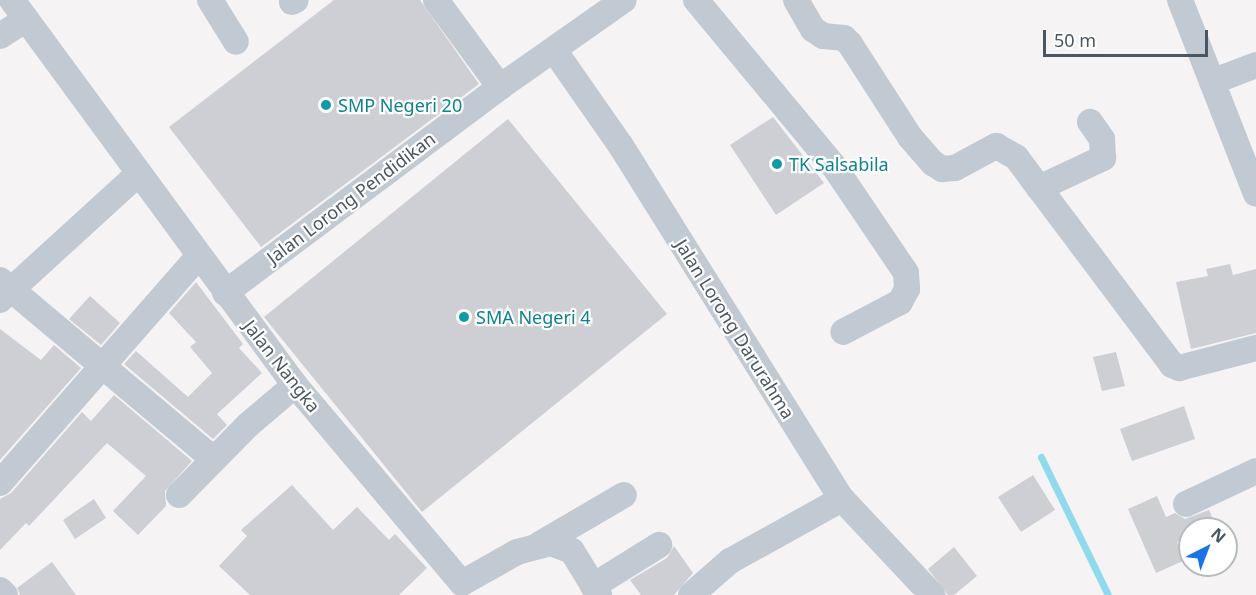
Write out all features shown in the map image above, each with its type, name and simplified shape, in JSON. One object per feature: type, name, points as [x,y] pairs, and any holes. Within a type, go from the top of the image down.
[{"type":"street","points":[[210,0],[236,42]]},
{"type":"street","points":[[436,0],[500,87]]},
{"type":"street","name":"Jalan Lorong Pendidikan","points":[[225,293],[500,87],[624,0]]},
{"type":"street","points":[[696,0],[833,165],[906,273],[907,289],[900,302],[843,332]]},
{"type":"street","points":[[796,0],[813,29],[850,44],[910,136],[933,163],[946,170],[956,168],[996,146],[1016,157],[1172,365],[1179,368],[1256,348]]},
{"type":"street","points":[[1180,0],[1256,194]]},
{"type":"street","points":[[0,36],[19,10]]},
{"type":"street","name":"Jalan Nangka","points":[[19,10],[225,293],[455,589],[624,495]]},
{"type":"street","name":"Jalan Lorong Darurahma","points":[[554,50],[621,146],[842,499],[932,595]]},
{"type":"street","points":[[1212,82],[1256,65]]},
{"type":"street","points":[[1039,188],[1104,158],[1104,146],[1090,122]]},
{"type":"street","points":[[139,173],[4,290],[213,459]]},
{"type":"street","points":[[0,483],[198,257]]},
{"type":"street","points":[[179,495],[213,459],[295,385]]},
{"type":"street","points":[[1186,504],[1256,471]]},
{"type":"street","points":[[691,595],[730,561],[842,499]]},
{"type":"street","points":[[539,544],[560,544],[572,551],[596,590],[660,545]]},
{"type":"street","points":[[0,590],[5,595]]},
{"type":"building","name":"SMP Negeri 20","points":[[334,0],[420,0],[479,84],[261,247],[169,127]]},
{"type":"building","name":"TK Salsabila","points":[[773,117],[824,183],[776,215],[730,145]]},
{"type":"building","name":"SMA Negeri 4","points":[[508,119],[667,314],[422,512],[264,317]]},
{"type":"building","points":[[1230,264],[1233,275],[1256,269],[1256,333],[1191,349],[1176,282],[1208,276],[1206,269]]},
{"type":"building","points":[[196,282],[243,344],[239,348],[262,373],[217,414],[227,425],[213,439],[124,364],[136,351],[188,397],[212,373],[190,347],[196,342],[169,313]]},
{"type":"building","points":[[90,296],[120,323],[101,345],[69,319]]},
{"type":"building","points":[[0,329],[41,360],[54,345],[81,368],[0,460]]},
{"type":"building","points":[[1116,352],[1125,386],[1102,391],[1093,357]]},
{"type":"building","points":[[114,395],[192,461],[165,491],[166,506],[138,535],[113,511],[146,476],[107,443],[29,526],[26,523],[0,550],[0,499],[11,493],[82,412],[91,421]]},
{"type":"building","points":[[1184,406],[1195,439],[1132,461],[1120,429]]},
{"type":"building","points":[[1033,475],[1055,510],[1021,532],[998,497]]},
{"type":"building","points":[[292,485],[333,530],[357,507],[389,540],[395,534],[427,568],[399,595],[250,595],[219,566],[247,536],[241,530]]},
{"type":"building","points":[[1157,496],[1166,517],[1175,513],[1182,517],[1178,517],[1178,563],[1156,573],[1128,509]]},
{"type":"building","points":[[94,499],[106,518],[75,539],[63,520]]},
{"type":"building","points":[[1209,510],[1212,517],[1190,517]]},
{"type":"building","points":[[674,546],[693,573],[674,595],[641,595],[630,580],[667,558]]},
{"type":"building","points":[[954,547],[977,576],[954,595],[948,595],[928,569]]},
{"type":"building","points":[[52,562],[76,595],[20,595],[17,588]]},
{"type":"waterway","points":[[1041,457],[1108,595]]},
{"type":"place","name":"SMP Negeri 20","points":[[326,105]]},
{"type":"place","name":"TK Salsabila","points":[[777,164]]},
{"type":"place","name":"SMA Negeri 4","points":[[464,317]]}]
